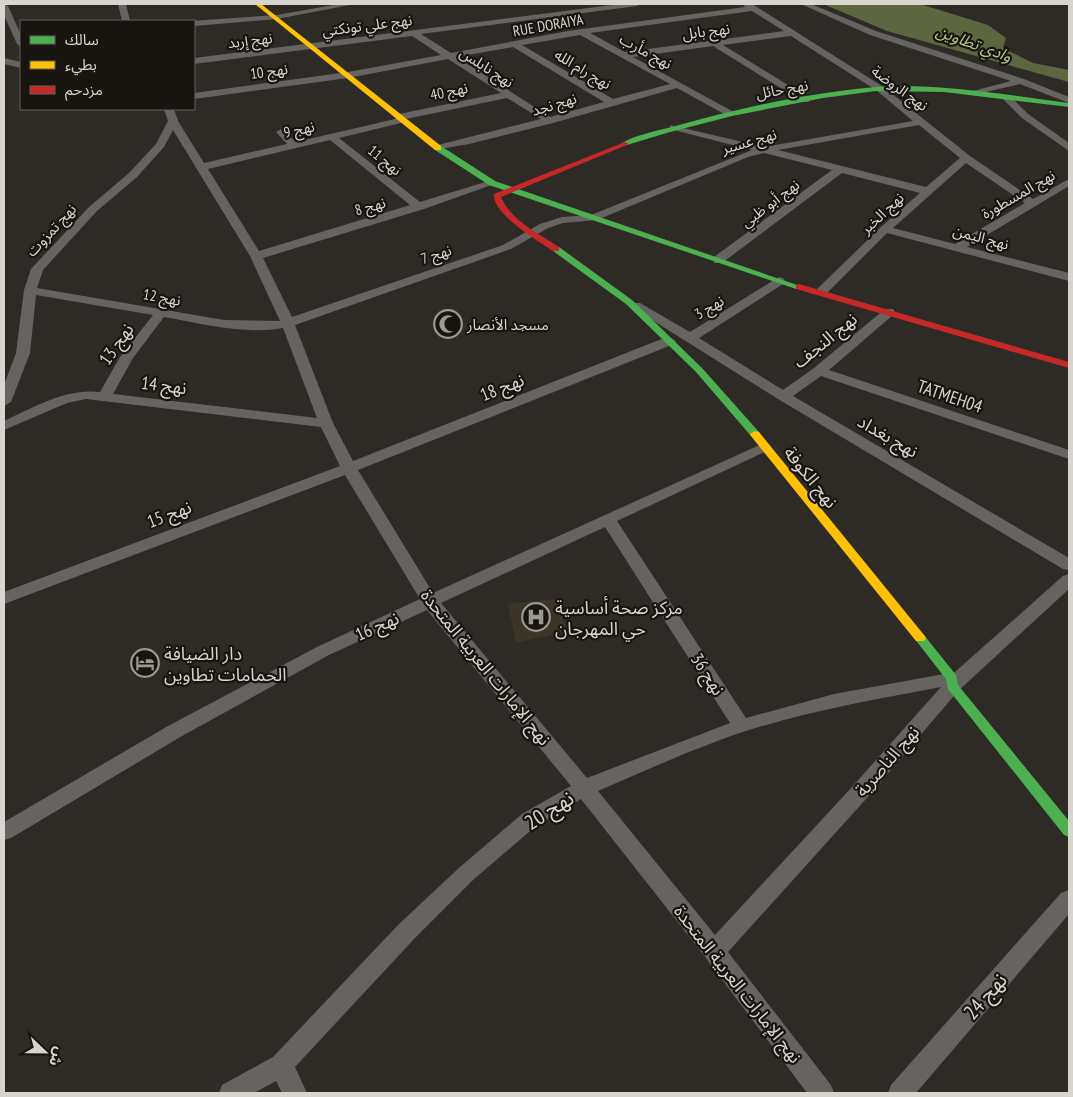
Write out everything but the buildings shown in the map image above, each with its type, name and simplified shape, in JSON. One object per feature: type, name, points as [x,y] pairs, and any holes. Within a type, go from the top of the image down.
[{"type":"street","points":[[122,4],[126,20]]},
{"type":"street","points":[[258,4],[277,17],[310,47],[438,148],[492,183],[779,280],[1069,365]]},
{"type":"street","points":[[195,23],[277,17],[351,4]]},
{"type":"street","name":"نهج علي تونكتي","points":[[310,47],[550,15],[599,6],[637,4]]},
{"type":"street","points":[[805,4],[872,33],[1021,81],[1069,100]]},
{"type":"street","points":[[4,6],[20,39]]},
{"type":"street","name":"RUE DORAIYA","points":[[348,76],[446,56],[582,32],[750,6]]},
{"type":"street","name":"نهج الروضة","points":[[750,6],[879,88],[966,158],[1032,202]]},
{"type":"street","name":"نهج مأرب","points":[[535,8],[625,55],[729,113]]},
{"type":"street","name":"نهج نابلس","points":[[412,33],[506,95],[550,121]]},
{"type":"street","name":"نهج بابل","points":[[625,55],[791,33]]},
{"type":"street","points":[[716,44],[806,100]]},
{"type":"street","name":"نهج رام الله","points":[[516,45],[611,102]]},
{"type":"street","name":"نهج إربد","points":[[195,61],[310,47]]},
{"type":"street","points":[[4,61],[20,65]]},
{"type":"street","name":"نهج 10","points":[[195,96],[348,76]]},
{"type":"street","points":[[976,92],[1021,81]]},
{"type":"street","name":"نهج نجد","points":[[438,148],[550,121],[678,84]]},
{"type":"street","name":"نهج حائل","points":[[512,189],[599,152],[674,127],[729,113],[879,88],[976,92],[1069,104]]},
{"type":"street","name":"نهج 40","points":[[401,119],[506,95]]},
{"type":"street","points":[[1006,96],[1025,116],[1069,148]]},
{"type":"street","name":"نهج الإمارات العربية المتحدة","points":[[171,115],[256,256],[288,323],[326,423],[349,468],[430,602],[584,788],[714,951],[822,1093]]},
{"type":"street","name":"نهج تمزوت","points":[[4,402],[23,353],[29,319],[30,290],[37,269],[93,209],[133,175],[160,145],[171,115]]},
{"type":"street","name":"نهج 9","points":[[202,167],[401,119]]},
{"type":"street","name":"نهج عسير","points":[[593,218],[720,164],[762,150],[922,122]]},
{"type":"street","points":[[674,127],[927,191]]},
{"type":"street","points":[[281,132],[294,146]]},
{"type":"street","name":"نهج 11","points":[[332,137],[420,207]]},
{"type":"street","name":"نهج الخبر","points":[[821,292],[885,229],[966,158]]},
{"type":"street","name":"نهج أبو ظبي","points":[[718,260],[840,169]]},
{"type":"street","name":"نهج المسطورة","points":[[956,248],[1069,182]]},
{"type":"street","name":"نهج 8","points":[[256,256],[420,207],[492,183]]},
{"type":"street","name":"نهج الكوفة","points":[[512,189],[497,196],[498,202],[514,219],[629,302],[699,370],[752,429],[764,447],[1069,831]]},
{"type":"street","name":"نهج 7","points":[[288,323],[507,247],[535,233],[544,226],[562,220],[593,218]]},
{"type":"street","name":"نهج اليمن","points":[[885,229],[956,248],[1066,273]]},
{"type":"street","name":"نهج 3","points":[[629,302],[690,338],[779,280]]},
{"type":"street","name":"نهج 12","points":[[30,290],[248,326],[272,326],[288,323]]},
{"type":"street","name":"نهج النجف","points":[[783,396],[819,371],[889,312]]},
{"type":"street","name":"نهج 13","points":[[104,397],[127,357],[161,313]]},
{"type":"street","name":"نهج بغداد","points":[[690,338],[783,396],[1069,565]]},
{"type":"street","name":"نهج 18","points":[[349,468],[669,341]]},
{"type":"street","name":"TATMEH04","points":[[819,371],[1069,455]]},
{"type":"street","name":"نهج 14","points":[[4,426],[63,399],[86,394],[326,423]]},
{"type":"street","name":"نهج 16","points":[[4,832],[192,721],[324,651],[764,447]]},
{"type":"street","name":"نهج 15","points":[[4,598],[349,468]]},
{"type":"street","name":"نهج 36","points":[[608,520],[742,727]]},
{"type":"street","name":"نهج الناصرية","points":[[714,951],[859,793],[952,682],[1069,580]]},
{"type":"street","name":"نهج 20","points":[[231,1093],[281,1065],[407,931],[467,873],[530,820],[584,788],[714,735],[834,701],[952,682]]},
{"type":"street","name":"نهج 24","points":[[900,1093],[1069,898]]},
{"type":"street","points":[[281,1065],[295,1093]]},
{"type":"shaded area","name":"مركز صحة أساسية حي المهرجان","points":[[554,599],[568,631],[516,643],[508,604]]},
{"type":"water","name":"وادي تطاوين","points":[[823,4],[920,4],[988,25],[1006,38],[1003,48],[1033,63],[1069,70],[1069,82],[887,31]]},
{"type":"traffic: fast","points":[[625,144],[689,124],[732,114],[823,96],[876,89],[924,88],[1069,105]]},
{"type":"traffic: fast","points":[[438,148],[492,183],[799,287]]},
{"type":"traffic: fast","points":[[556,249],[629,302],[699,370],[755,434]]},
{"type":"traffic: fast","points":[[920,638],[952,678],[952,686],[1069,831]]},
{"type":"traffic: slow","points":[[258,4],[438,148]]},
{"type":"traffic: slow","points":[[755,434],[920,638]]},
{"type":"traffic: jam","points":[[556,249],[505,211],[497,196],[625,144]]},
{"type":"traffic: jam","points":[[799,287],[1069,365]]},
{"type":"place","name":"مسجد الأنصار","points":[[448,324]]},
{"type":"place","name":"مركز صحة أساسية حي المهرجان","points":[[536,617]]},
{"type":"place","name":"دار الضيافة الحمامات تطاوين","points":[[145,663]]}]
